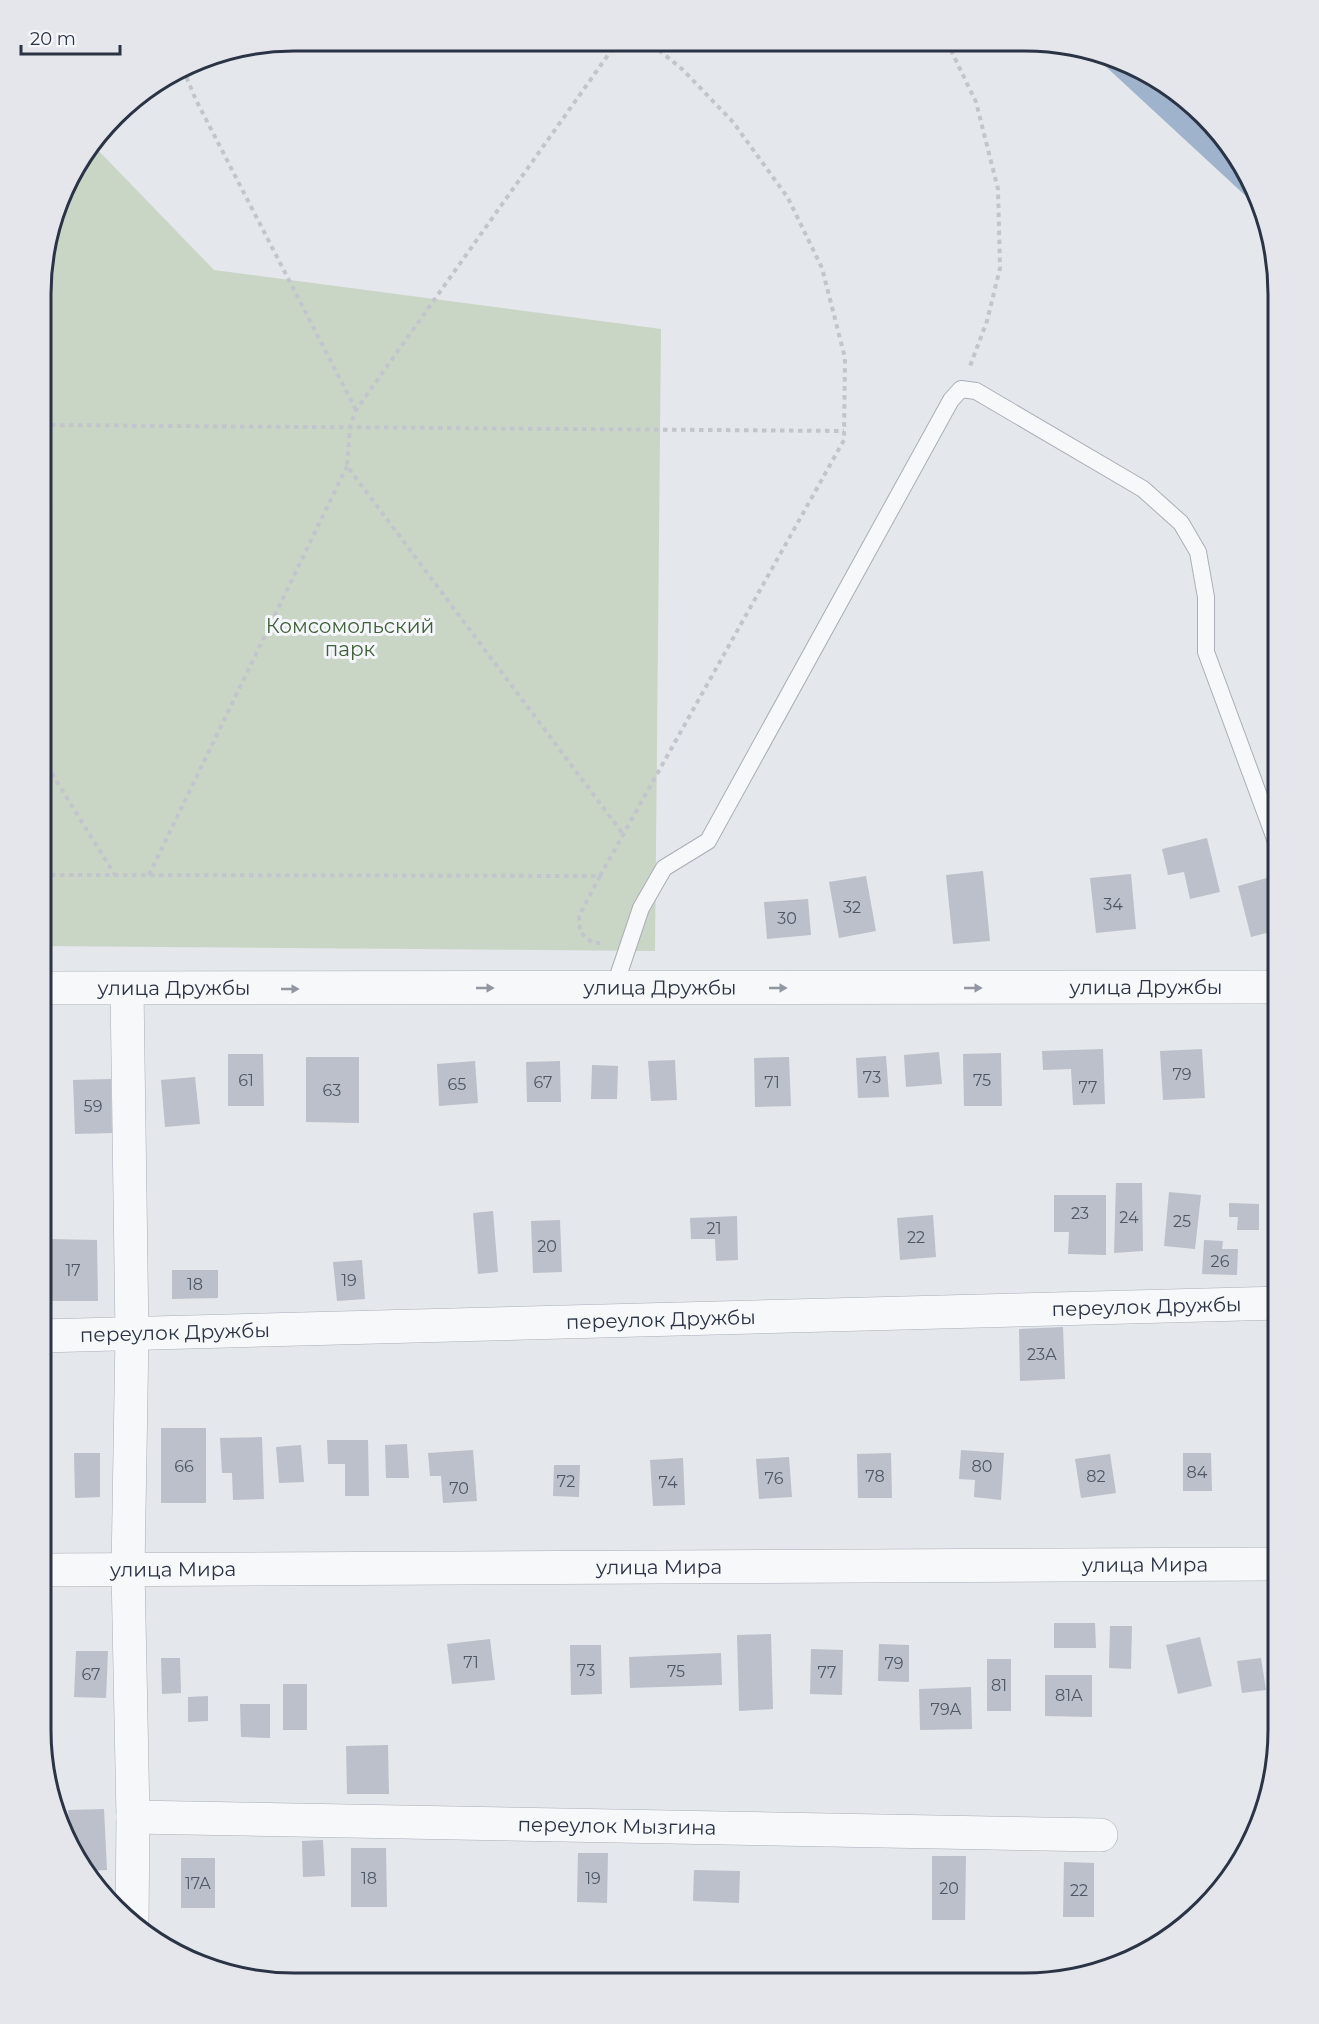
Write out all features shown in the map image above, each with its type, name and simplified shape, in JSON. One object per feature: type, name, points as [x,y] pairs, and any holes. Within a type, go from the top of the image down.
[{"type":"street","name":"улица Дружбы","points":[[51,988],[1268,987]]},
{"type":"street","points":[[125,1905],[133,1817],[128,1570],[132,1335],[127,989]]},
{"type":"street","name":"переулок Дружбы","points":[[51,1336],[1268,1303]]},
{"type":"street","name":"улица Мира","points":[[51,1570],[1268,1563]]},
{"type":"street","name":"переулок Мызгина","points":[[133,1817],[1101,1835]]},
{"type":"lane","points":[[614,988],[641,908],[664,868],[708,841],[951,400],[961,389],[976,391],[1143,489],[1181,523],[1198,552],[1206,597],[1206,652],[1268,820]]},
{"type":"path","points":[[149,875],[347,466],[350,427],[356,410],[611,51]]},
{"type":"path","points":[[629,944],[593,943],[580,932],[579,916],[844,440],[845,358],[822,268],[788,198],[733,122],[682,69],[660,51]]},
{"type":"path","points":[[950,51],[976,102],[998,189],[1000,268],[987,321],[961,389]]},
{"type":"path","points":[[186,76],[196,100],[356,410]]},
{"type":"path","points":[[51,425],[844,431]]},
{"type":"path","points":[[347,466],[623,834]]},
{"type":"path","points":[[51,772],[116,875]]},
{"type":"path","points":[[51,875],[600,876]]},
{"type":"green space","name":"Комсомольский парк","points":[[98,150],[214,270],[661,329],[655,951],[51,946],[51,294],[53,263],[59,231],[76,187]]},
{"type":"water","points":[[1103,64],[1132,76],[1160,92],[1197,122],[1227,159],[1248,198]]},
{"type":"building","points":[[1207,838],[1220,892],[1190,899],[1184,872],[1168,875],[1162,849]]},
{"type":"building","points":[[983,871],[990,941],[953,944],[946,875]]},
{"type":"building","points":[[1131,874],[1136,929],[1096,933],[1090,878]]},
{"type":"building","points":[[866,876],[876,931],[839,938],[829,882]]},
{"type":"building","points":[[1268,878],[1268,933],[1251,937],[1238,886]]},
{"type":"building","points":[[808,899],[811,935],[767,939],[764,902]]},
{"type":"building","points":[[1103,1049],[1105,1104],[1073,1105],[1071,1069],[1043,1070],[1042,1051]]},
{"type":"building","points":[[1202,1049],[1205,1098],[1163,1100],[1160,1051]]},
{"type":"building","points":[[939,1052],[942,1084],[906,1087],[904,1055]]},
{"type":"building","points":[[1001,1053],[1002,1106],[964,1106],[963,1054]]},
{"type":"building","points":[[228,1054],[263,1054],[264,1106],[228,1106]]},
{"type":"building","points":[[886,1056],[889,1097],[858,1098],[856,1058]]},
{"type":"building","points":[[306,1057],[359,1057],[359,1123],[306,1122]]},
{"type":"building","points":[[789,1057],[791,1106],[755,1107],[754,1058]]},
{"type":"building","points":[[675,1060],[677,1100],[651,1101],[648,1061]]},
{"type":"building","points":[[475,1061],[478,1103],[439,1106],[437,1064]]},
{"type":"building","points":[[560,1061],[561,1102],[527,1102],[526,1062]]},
{"type":"building","points":[[592,1065],[618,1066],[617,1099],[591,1099]]},
{"type":"building","points":[[195,1077],[200,1124],[165,1127],[161,1080]]},
{"type":"building","points":[[111,1079],[112,1133],[75,1134],[73,1080]]},
{"type":"building","points":[[1116,1183],[1142,1183],[1143,1251],[1114,1253]]},
{"type":"building","points":[[1169,1192],[1201,1195],[1195,1249],[1164,1246]]},
{"type":"building","points":[[1054,1195],[1106,1195],[1106,1255],[1068,1254],[1069,1232],[1054,1232]]},
{"type":"building","points":[[1229,1203],[1259,1204],[1259,1230],[1237,1230],[1238,1217],[1229,1217]]},
{"type":"building","points":[[493,1211],[498,1272],[478,1274],[473,1213]]},
{"type":"building","points":[[933,1215],[936,1257],[900,1260],[897,1218]]},
{"type":"building","points":[[737,1216],[738,1260],[716,1261],[715,1239],[691,1239],[690,1218]]},
{"type":"building","points":[[560,1220],[562,1272],[533,1273],[531,1221]]},
{"type":"building","points":[[51,1239],[97,1240],[98,1301],[51,1301]]},
{"type":"building","points":[[1204,1240],[1223,1241],[1222,1249],[1238,1249],[1237,1275],[1202,1274]]},
{"type":"building","points":[[362,1260],[365,1299],[337,1301],[333,1262]]},
{"type":"building","points":[[172,1270],[218,1270],[218,1298],[172,1299]]},
{"type":"building","points":[[1063,1327],[1065,1379],[1020,1381],[1019,1329]]},
{"type":"building","points":[[161,1428],[206,1428],[206,1503],[161,1503]]},
{"type":"building","points":[[262,1437],[264,1499],[233,1500],[232,1473],[222,1473],[220,1438]]},
{"type":"building","points":[[327,1440],[368,1440],[369,1496],[345,1496],[345,1464],[328,1464]]},
{"type":"building","points":[[407,1444],[409,1478],[386,1478],[385,1445]]},
{"type":"building","points":[[301,1445],[304,1482],[279,1483],[276,1447]]},
{"type":"building","points":[[473,1450],[477,1501],[443,1503],[441,1476],[430,1476],[428,1453]]},
{"type":"building","points":[[961,1450],[1004,1453],[1001,1500],[974,1497],[975,1480],[959,1479]]},
{"type":"building","points":[[74,1453],[100,1453],[100,1497],[75,1498]]},
{"type":"building","points":[[891,1453],[892,1498],[858,1498],[857,1454]]},
{"type":"building","points":[[1183,1453],[1211,1453],[1212,1491],[1183,1491]]},
{"type":"building","points":[[1110,1454],[1116,1493],[1081,1498],[1075,1459]]},
{"type":"building","points":[[789,1457],[792,1497],[759,1499],[756,1459]]},
{"type":"building","points":[[683,1458],[685,1505],[653,1506],[650,1460]]},
{"type":"building","points":[[554,1465],[580,1465],[579,1497],[553,1496]]},
{"type":"building","points":[[1054,1623],[1095,1623],[1096,1648],[1054,1648]]},
{"type":"building","points":[[1110,1626],[1132,1626],[1131,1669],[1109,1668]]},
{"type":"building","points":[[771,1634],[773,1709],[739,1711],[737,1635]]},
{"type":"building","points":[[1200,1637],[1212,1686],[1178,1694],[1166,1645]]},
{"type":"building","points":[[490,1639],[495,1680],[452,1684],[447,1644]]},
{"type":"building","points":[[879,1644],[909,1645],[909,1682],[878,1681]]},
{"type":"building","points":[[570,1645],[601,1645],[602,1694],[571,1695]]},
{"type":"building","points":[[811,1649],[843,1650],[842,1695],[810,1694]]},
{"type":"building","points":[[76,1651],[108,1651],[106,1698],[74,1697]]},
{"type":"building","points":[[721,1653],[722,1685],[630,1688],[629,1657]]},
{"type":"building","points":[[161,1658],[180,1658],[181,1693],[162,1694]]},
{"type":"building","points":[[1261,1658],[1266,1690],[1242,1693],[1237,1661]]},
{"type":"building","points":[[987,1659],[1011,1659],[1011,1711],[987,1711]]},
{"type":"building","points":[[1045,1675],[1092,1675],[1092,1717],[1045,1716]]},
{"type":"building","points":[[283,1684],[307,1684],[307,1730],[283,1730]]},
{"type":"building","points":[[971,1687],[972,1729],[920,1730],[919,1689]]},
{"type":"building","points":[[208,1696],[208,1721],[188,1722],[188,1697]]},
{"type":"building","points":[[240,1704],[270,1704],[270,1738],[241,1737]]},
{"type":"building","points":[[388,1745],[389,1794],[347,1794],[346,1746]]},
{"type":"building","points":[[104,1809],[107,1870],[96,1871],[92,1865],[76,1837],[69,1819],[68,1810]]},
{"type":"building","points":[[323,1840],[325,1876],[303,1877],[302,1841]]},
{"type":"building","points":[[351,1848],[386,1848],[387,1907],[351,1907]]},
{"type":"building","points":[[578,1853],[608,1853],[607,1903],[577,1902]]},
{"type":"building","points":[[932,1856],[966,1856],[965,1920],[932,1920]]},
{"type":"building","points":[[181,1858],[215,1858],[215,1908],[181,1908]]},
{"type":"building","points":[[1064,1862],[1094,1863],[1094,1917],[1063,1917]]},
{"type":"building","points":[[694,1870],[740,1871],[739,1903],[693,1901]]}]
